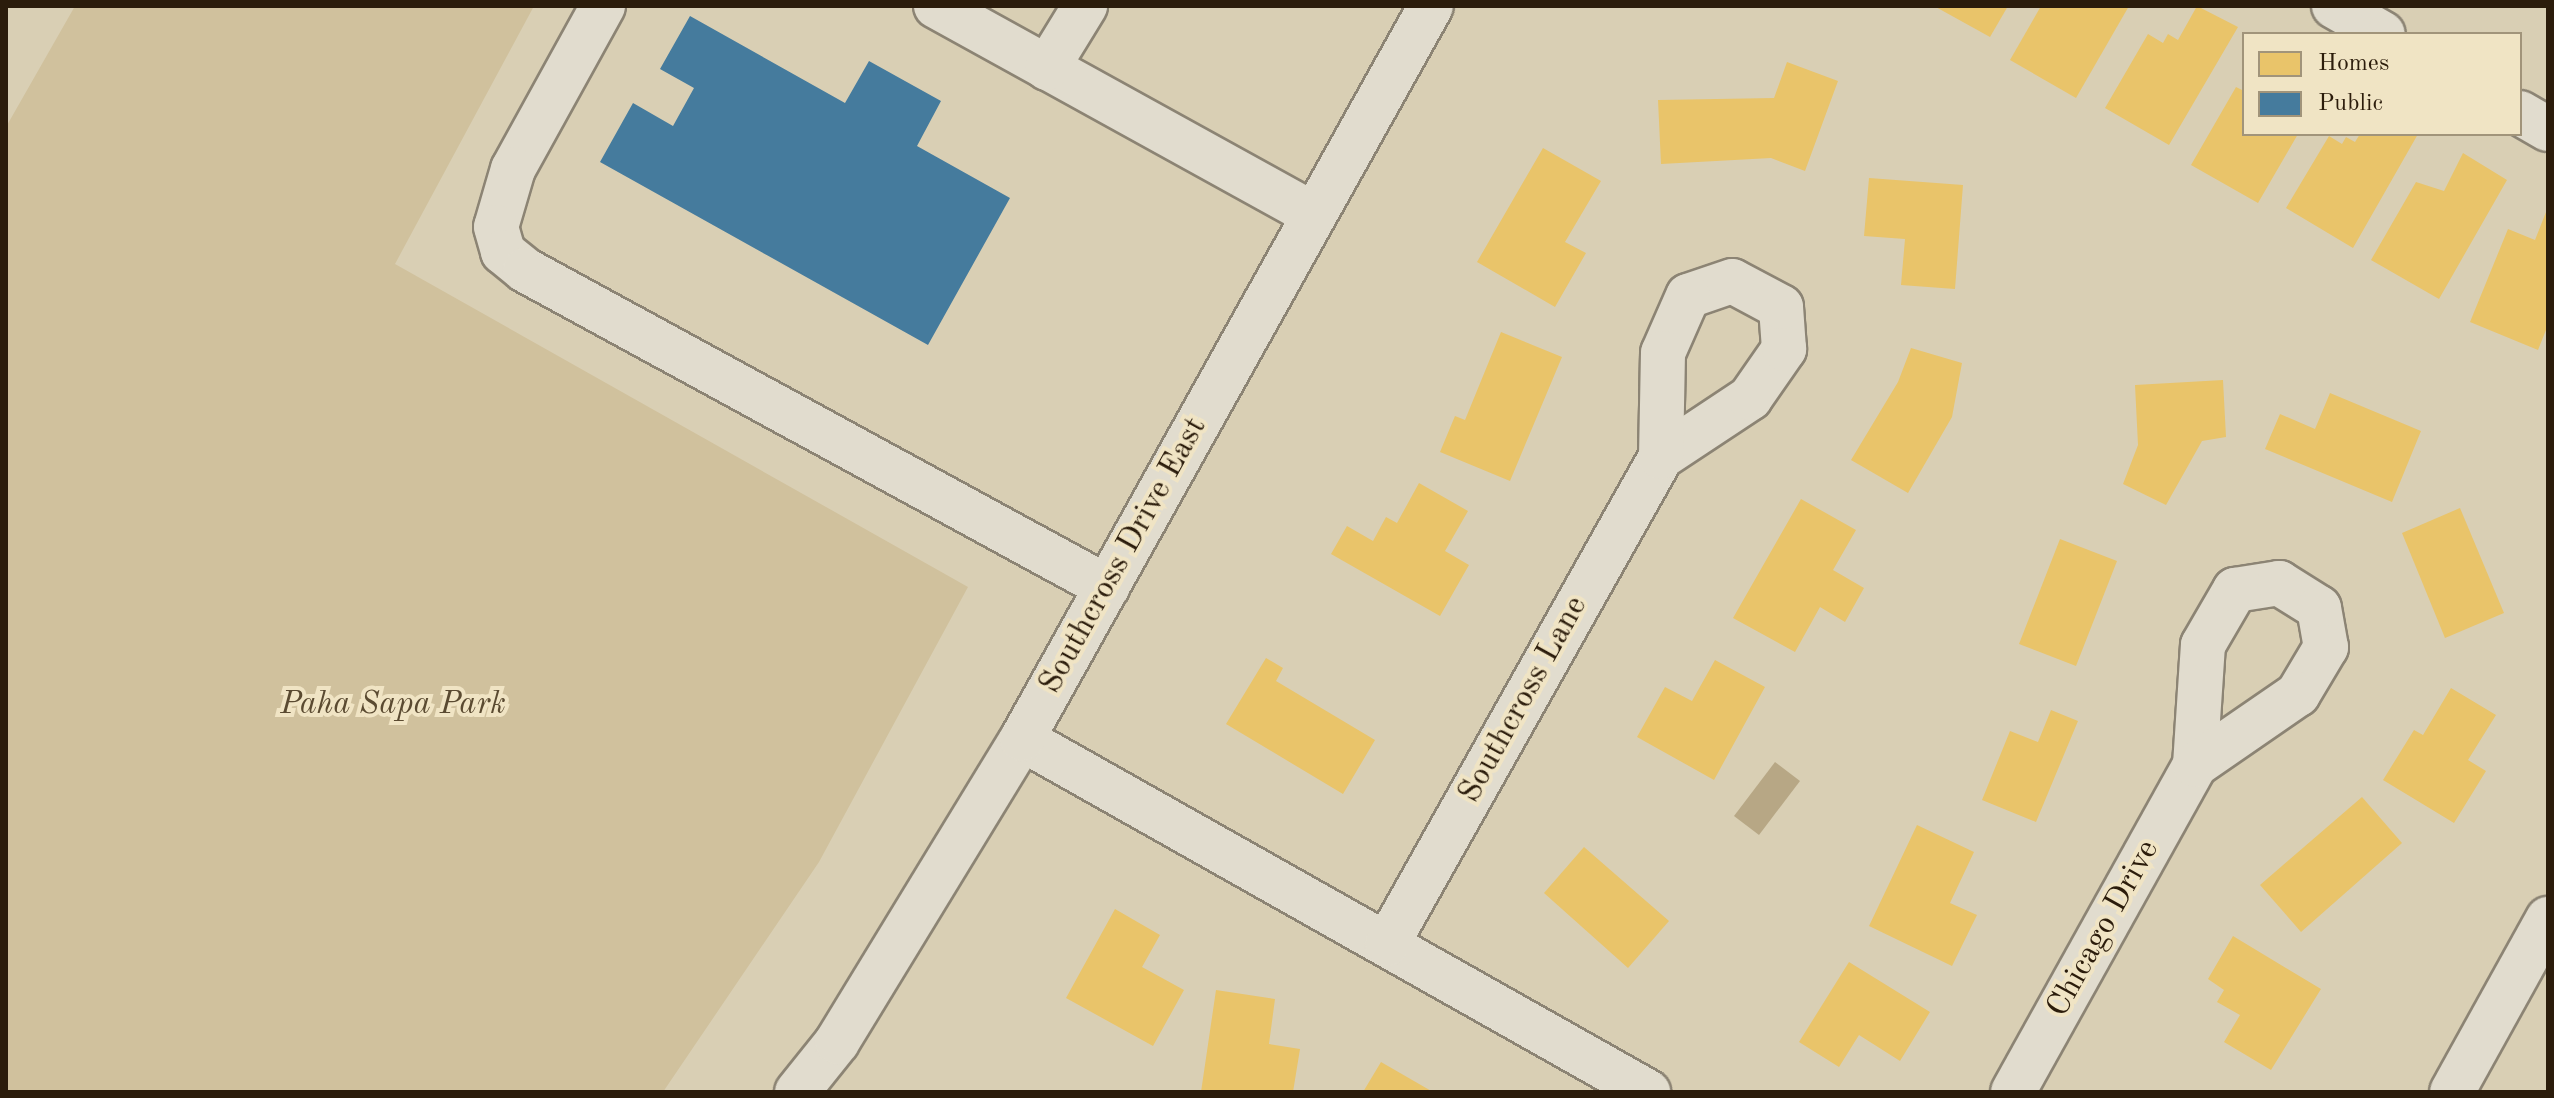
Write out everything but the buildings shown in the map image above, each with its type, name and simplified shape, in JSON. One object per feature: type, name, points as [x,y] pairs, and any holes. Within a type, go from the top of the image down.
[{"type":"street","points":[[603,6],[513,169],[496,227],[503,252],[525,270],[1107,587]]},
{"type":"street","points":[[936,6],[1314,215]]},
{"type":"street","points":[[1047,68],[1085,6]]},
{"type":"street","name":"Southcross Drive East","points":[[797,1092],[837,1042],[1022,739],[1431,6]]},
{"type":"street","points":[[2334,6],[2380,32]]},
{"type":"street","points":[[2522,114],[2548,129]]},
{"type":"street","name":"Southcross Lane","points":[[1387,944],[1661,457]]},
{"type":"street","points":[[1022,739],[1648,1092]]},
{"type":"street","name":"Chicago Drive","points":[[2013,1092],[2195,765]]},
{"type":"street","points":[[2452,1092],[2548,919]]},
{"type":"green space","name":"Paha Sapa Park","points":[[75,6],[534,6],[395,264],[968,587],[819,862],[663,1092],[6,1092],[6,127]]},
{"type":"shaded area","points":[[1775,762],[1800,781],[1759,835],[1734,816]]}]
